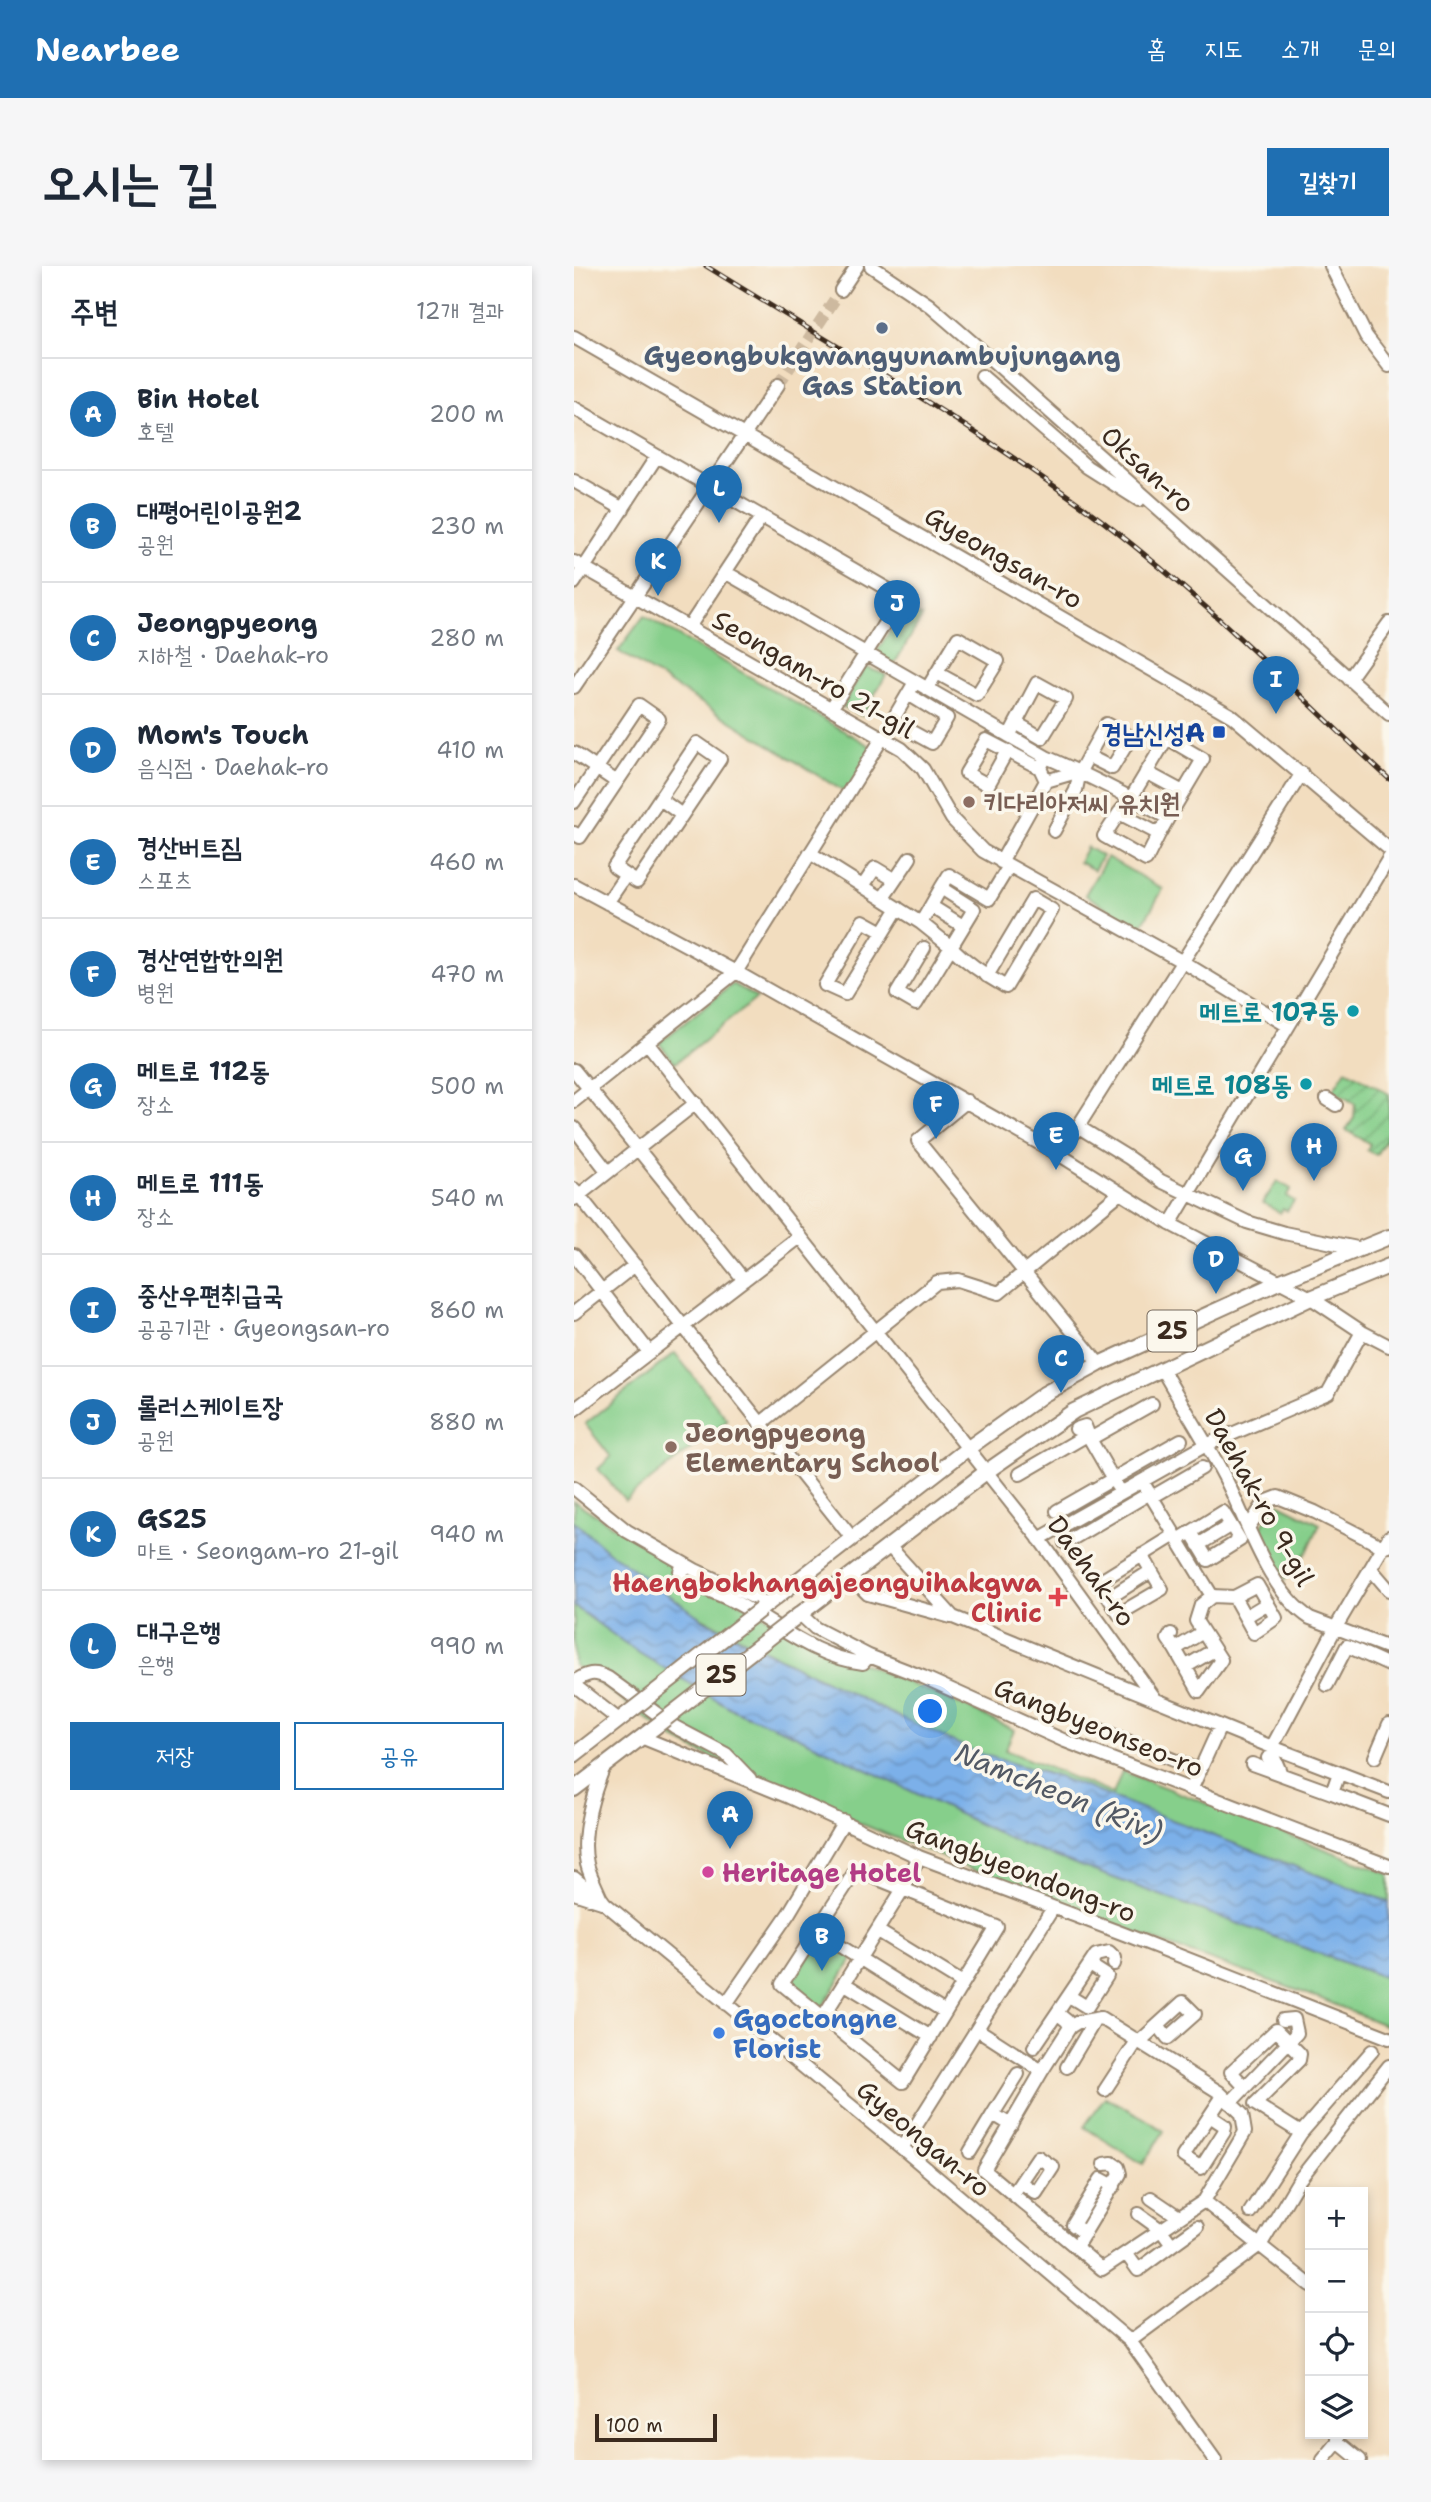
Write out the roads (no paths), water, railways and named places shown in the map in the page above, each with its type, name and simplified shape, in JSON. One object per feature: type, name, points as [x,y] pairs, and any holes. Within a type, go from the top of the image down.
[{"type":"main road","name":"25","points":[[967,1449],[1044,1394],[1099,1364],[1281,1281],[1389,1237]]},
{"type":"main road","name":"25","points":[[574,1789],[888,1546],[986,1472],[1074,1411],[1311,1298],[1389,1266]]},
{"type":"main road","points":[[575,1753],[967,1449]]},
{"type":"main road","points":[[574,1892],[602,1901]]},
{"type":"street","points":[[841,290],[857,266]]},
{"type":"street","name":"Oksan-ro","points":[[871,266],[929,305],[1389,714]]},
{"type":"street","points":[[1331,266],[1366,336],[1389,366]]},
{"type":"street","name":"Gyeongsan-ro","points":[[574,337],[1232,716],[1389,849]]},
{"type":"street","points":[[982,376],[1087,467],[1169,518]]},
{"type":"street","points":[[574,687],[778,385]]},
{"type":"street","points":[[574,408],[901,597],[831,709]]},
{"type":"street","points":[[1038,425],[1051,412]]},
{"type":"street","points":[[574,583],[579,565],[623,509],[657,456]]},
{"type":"street","points":[[574,481],[623,509]]},
{"type":"street","points":[[689,628],[762,516]]},
{"type":"street","name":"Seongam-ro 21-gil","points":[[579,565],[902,749],[923,769],[946,810],[972,841],[1005,864],[1183,962],[1288,1026]]},
{"type":"street","points":[[724,572],[865,654],[911,688],[927,689],[1009,736],[1043,763],[1046,781],[989,899],[949,875],[921,922]]},
{"type":"street","points":[[1349,679],[1389,623]]},
{"type":"street","points":[[927,689],[958,638],[998,661],[977,695],[937,673]]},
{"type":"street","points":[[574,802],[639,705],[660,719],[580,837],[574,833]]},
{"type":"street","points":[[1009,736],[1016,723]]},
{"type":"street","points":[[574,1101],[736,972],[883,737]]},
{"type":"street","points":[[1167,738],[1203,759],[1146,860],[1104,836],[1146,772],[1167,738]]},
{"type":"street","points":[[697,743],[720,759],[682,815],[637,882],[614,867],[697,743]]},
{"type":"street","points":[[1007,751],[1080,771],[1168,818]]},
{"type":"street","points":[[574,754],[617,782]]},
{"type":"street","points":[[1054,831],[1076,790],[1080,771],[1088,756]]},
{"type":"street","points":[[1046,781],[1080,771]]},
{"type":"street","points":[[1146,772],[1183,792]]},
{"type":"street","points":[[1060,1155],[1302,773]]},
{"type":"street","points":[[660,800],[682,815]]},
{"type":"street","points":[[1119,813],[1159,834]]},
{"type":"street","points":[[810,853],[921,922],[971,966],[986,976],[1006,987],[1052,911],[1033,899],[986,976]]},
{"type":"street","points":[[883,898],[910,858]]},
{"type":"street","points":[[1170,1224],[1389,858]]},
{"type":"street","points":[[863,886],[875,868],[895,880]]},
{"type":"street","points":[[607,903],[626,875]]},
{"type":"street","points":[[574,886],[736,972],[967,1101],[1170,1224],[1281,1281],[1389,1346]]},
{"type":"street","points":[[924,948],[897,993],[916,1004],[974,909],[941,888]]},
{"type":"street","points":[[931,906],[963,926]]},
{"type":"street","points":[[883,932],[863,921],[825,985],[845,994],[898,908]]},
{"type":"street","points":[[1001,952],[1020,964]]},
{"type":"street","name":"Daehak-ro","points":[[648,1044],[1038,1539],[1153,1701]]},
{"type":"street","points":[[574,1070],[744,1280]]},
{"type":"street","points":[[967,1101],[918,1141],[1099,1364]]},
{"type":"street","points":[[696,1103],[576,1194],[852,1538]]},
{"type":"street","points":[[1077,1126],[1129,1157],[1161,1181],[1247,1222],[1331,1239],[1362,1249]]},
{"type":"street","points":[[574,1128],[608,1172]]},
{"type":"street","points":[[760,1424],[937,1282],[958,1280],[999,1293],[1120,1193]]},
{"type":"street","points":[[574,1410],[800,1237]]},
{"type":"street","points":[[574,1255],[649,1352]]},
{"type":"street","points":[[576,1309],[635,1265]]},
{"type":"street","points":[[1038,1539],[1206,1445],[1328,1393],[1362,1332]]},
{"type":"street","name":"Daehak-ro 9-gil","points":[[1161,1369],[1206,1445],[1257,1549],[1288,1598],[1299,1611],[1310,1618],[1389,1648]]},
{"type":"street","points":[[1090,1439],[1152,1404]]},
{"type":"street","points":[[1076,1429],[1085,1426],[1121,1493]]},
{"type":"street","points":[[1020,1474],[1087,1436],[1090,1439]]},
{"type":"street","points":[[1058,1511],[1181,1440]]},
{"type":"street","points":[[1065,1543],[1202,1468]]},
{"type":"street","points":[[1142,1481],[1212,1596]]},
{"type":"street","points":[[574,1488],[627,1531],[764,1607]]},
{"type":"street","points":[[1248,1528],[1265,1502],[1278,1497],[1387,1544]]},
{"type":"street","points":[[1142,1555],[1162,1589],[1119,1614],[1099,1582],[1142,1555],[1191,1532],[1223,1512],[1240,1541],[1208,1560],[1191,1532]]},
{"type":"street","points":[[1190,1560],[1200,1548],[1231,1525]]},
{"type":"street","name":"Daehak-ro 9-gil","points":[[1270,1752],[1336,1627],[1387,1544]]},
{"type":"street","points":[[888,1546],[953,1617]]},
{"type":"street","points":[[683,1563],[680,1572],[684,1579],[730,1599],[802,1643],[850,1661],[863,1663],[869,1656]]},
{"type":"street","points":[[1371,1569],[1389,1590]]},
{"type":"street","points":[[1109,1598],[1151,1571]]},
{"type":"street","points":[[850,1576],[868,1594],[953,1617],[1153,1701],[1220,1726],[1270,1752],[1389,1792]]},
{"type":"street","points":[[1171,1634],[1168,1639],[1199,1691],[1221,1660],[1196,1621],[1201,1605],[1212,1596],[1234,1597],[1257,1585],[1276,1618],[1254,1633],[1234,1597]]},
{"type":"street","name":"Gangbyeonseo-ro","points":[[800,1614],[815,1628],[869,1656],[1065,1741],[1389,1867]]},
{"type":"street","points":[[1175,1649],[1203,1632]]},
{"type":"street","points":[[1327,1685],[1347,1646],[1389,1665]]},
{"type":"street","points":[[1185,1667],[1214,1650]]},
{"type":"street","points":[[619,1720],[574,1684],[589,1673],[598,1673],[608,1678],[676,1727],[726,1754],[751,1781]]},
{"type":"street","points":[[1097,1684],[1153,1701],[1201,1726]]},
{"type":"street","points":[[1375,1757],[1389,1724]]},
{"type":"street","points":[[1191,1790],[1220,1726]]},
{"type":"street","points":[[1098,1729],[1200,1771]]},
{"type":"street","name":"Gangbyeondong-ro","points":[[641,1737],[844,1821],[919,1857],[1389,2038]]},
{"type":"street","points":[[1131,1751],[1154,1752]]},
{"type":"street","points":[[1270,1752],[1280,1774]]},
{"type":"street","points":[[1252,1764],[1389,1815]]},
{"type":"street","points":[[602,1901],[587,1863],[587,1827],[593,1793],[604,1766]]},
{"type":"street","points":[[1332,1793],[1339,1773]]},
{"type":"street","points":[[726,2004],[789,1913],[844,1821]]},
{"type":"street","points":[[823,2017],[878,1931],[919,1857]]},
{"type":"street","points":[[856,1870],[903,1889],[997,1927],[903,2082],[782,1984],[856,1870]]},
{"type":"street","name":"Gyeongan-ro","points":[[574,1878],[902,2148],[1130,2341],[1215,2460]]},
{"type":"street","points":[[902,2148],[1053,1908]]},
{"type":"street","points":[[816,1931],[945,2012]]},
{"type":"street","points":[[878,1931],[963,1983]]},
{"type":"street","points":[[1034,2047],[1096,1955],[1109,1952],[1115,1958],[1114,1964]]},
{"type":"street","points":[[1069,1996],[1087,2007],[1107,1976],[1090,1965]]},
{"type":"street","points":[[845,1984],[930,2037]]},
{"type":"street","points":[[1057,2013],[1070,2027]]},
{"type":"street","points":[[1101,2018],[1226,2100],[1242,2114],[1245,2132],[1204,2201],[1102,2269],[985,2170],[1070,2027],[1078,2022],[1092,2020],[1101,2018]]},
{"type":"street","points":[[1210,2116],[1297,2033],[1298,2027],[1294,2019],[1283,2020]]},
{"type":"street","points":[[1067,2067],[1092,2025],[1092,2020]]},
{"type":"street","points":[[1105,2090],[1138,2042],[1158,2025]]},
{"type":"street","points":[[977,2029],[1042,2071]]},
{"type":"street","points":[[1244,2086],[1231,2072],[1276,2030],[1300,2054],[1300,2060],[1255,2104],[1301,2133]]},
{"type":"street","points":[[1250,2211],[1301,2133],[1372,2051]]},
{"type":"street","points":[[1130,2341],[1261,2244],[1298,2180],[1389,2066]]},
{"type":"street","points":[[970,2152],[1018,2074]]},
{"type":"street","points":[[993,2114],[1011,2124]]},
{"type":"street","points":[[1076,2247],[1120,2174],[1118,2166],[1112,2163],[1104,2164]]},
{"type":"street","points":[[1013,2194],[1021,2182]]},
{"type":"street","points":[[1151,2198],[1179,2217]]},
{"type":"street","points":[[1204,2201],[1305,2281]]},
{"type":"street","points":[[1139,2214],[1160,2230],[1172,2245]]},
{"type":"street","points":[[1126,2253],[1138,2270],[1197,2227]]},
{"type":"street","points":[[1323,2460],[1337,2439]]},
{"type":"street","points":[[1339,2439],[1360,2460]]},
{"type":"water","name":"Namcheon (Riv.)","points":[[574,1521],[604,1548],[705,1621],[882,1709],[978,1753],[1061,1778],[1389,1902],[1389,1979],[1021,1844],[789,1732],[736,1711],[636,1651],[574,1606]]},
{"type":"tunnel","points":[[778,385],[841,290]]},
{"type":"railway","points":[[706,266],[948,415],[1089,511],[1206,607],[1389,779]]},
{"type":"place","name":"Gyeongbukgwangyunambujungang Gas Station","points":[[882,328]]},
{"type":"place","name":"대구은행","points":[[719,523]]},
{"type":"place","name":"GS25","points":[[658,596]]},
{"type":"place","name":"롤러스케이트장","points":[[897,638]]},
{"type":"place","name":"중산우편취급국","points":[[1276,714]]},
{"type":"place","name":"경남신성A","points":[[1219,732]]},
{"type":"place","name":"키다리아저씨 유치원","points":[[969,802]]},
{"type":"place","name":"메트로 107동","points":[[1353,1011]]},
{"type":"place","name":"메트로 108동","points":[[1306,1084]]},
{"type":"place","name":"경산연합한의원","points":[[936,1139]]},
{"type":"place","name":"경산버트짐","points":[[1056,1170]]},
{"type":"place","name":"메트로 111동","points":[[1314,1181]]},
{"type":"place","name":"메트로 112동","points":[[1243,1191]]},
{"type":"place","name":"Mom's Touch","points":[[1216,1294]]},
{"type":"place","name":"Jeongpyeong","points":[[1061,1393]]},
{"type":"place","name":"Jeongpyeong Elementary School","points":[[671,1447]]},
{"type":"place","name":"Haengbokhangajeonguihakgwa Clinic","points":[[1058,1597]]},
{"type":"place","name":"Bin Hotel","points":[[730,1849]]},
{"type":"place","name":"Heritage Hotel","points":[[708,1872]]},
{"type":"place","name":"대평어린이공원2","points":[[822,1971]]},
{"type":"place","name":"Ggoctongne Florist","points":[[719,2033]]}]
